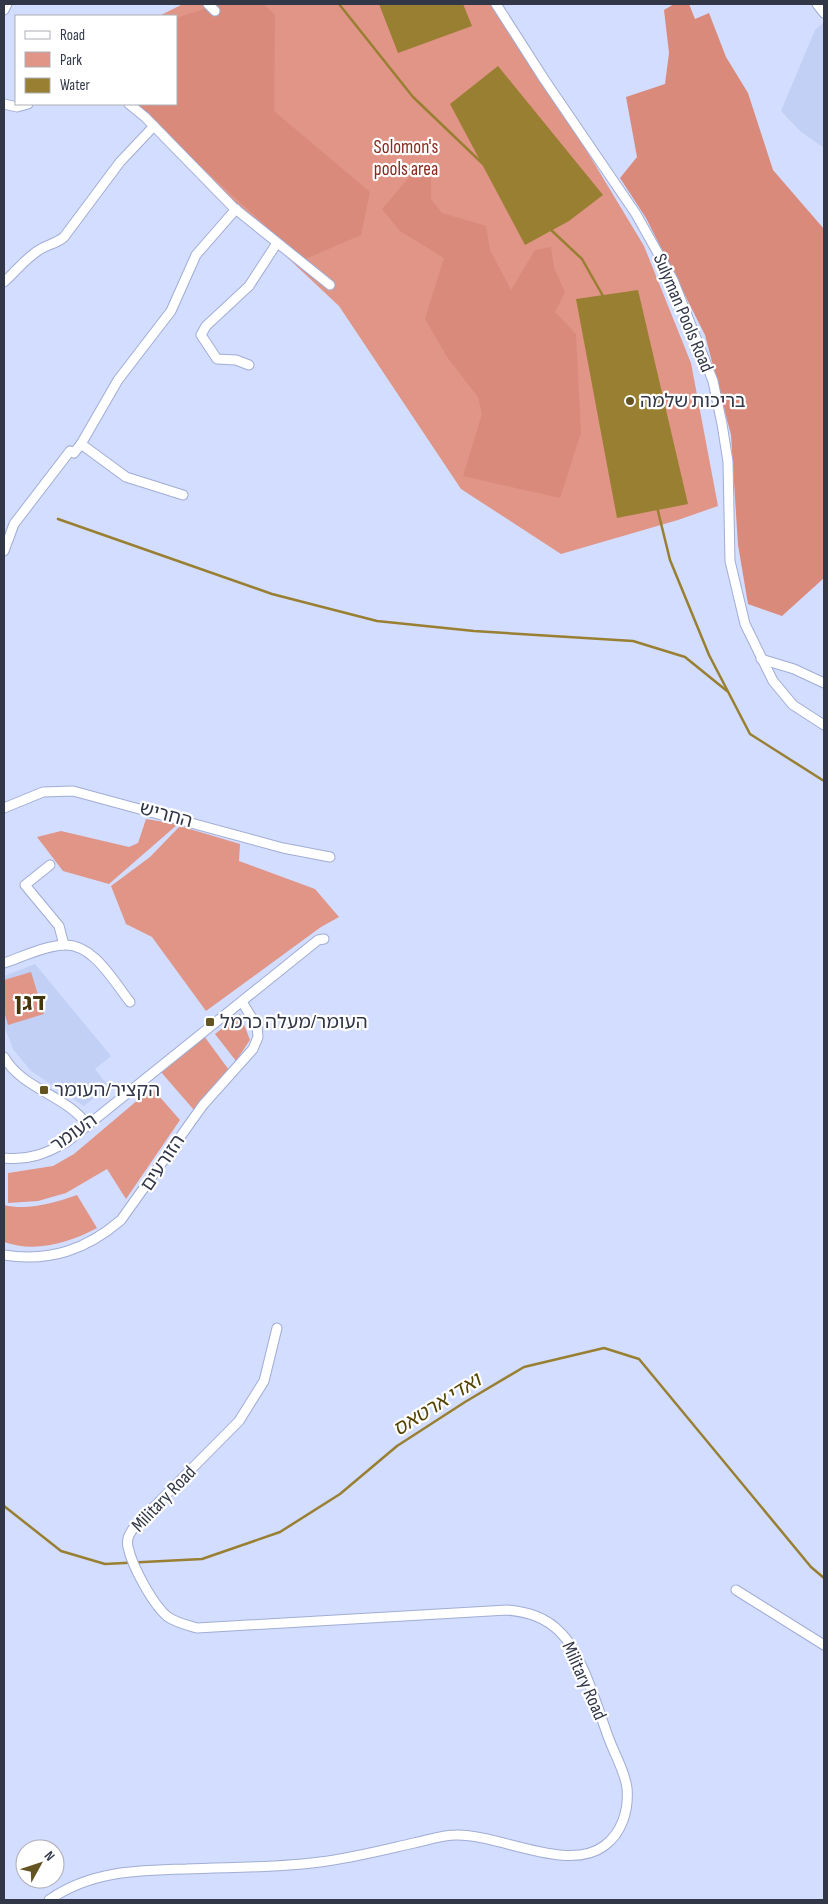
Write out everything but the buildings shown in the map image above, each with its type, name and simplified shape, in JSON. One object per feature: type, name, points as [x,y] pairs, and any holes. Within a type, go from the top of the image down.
[{"type":"street","points":[[4,10],[7,4]]},
{"type":"street","name":"Sulyman Pools Road","points":[[496,4],[544,80],[636,214],[673,280],[713,381],[728,462],[731,568],[745,624],[773,680],[793,705],[824,725]]},
{"type":"street","points":[[817,4],[824,13]]},
{"type":"street","points":[[4,104],[17,107],[24,105]]},
{"type":"street","points":[[130,105],[154,126],[236,209],[330,285]]},
{"type":"street","points":[[4,282],[27,259],[42,248],[56,244],[64,237],[120,162],[154,126]]},
{"type":"street","points":[[4,551],[14,524],[70,451],[74,453],[82,444],[118,380],[171,311],[196,256],[236,209]]},
{"type":"street","points":[[249,365],[236,360],[217,359],[201,336],[206,326],[249,286],[277,243]]},
{"type":"street","points":[[82,444],[126,477],[182,495]]},
{"type":"street","points":[[761,659],[794,668],[824,683]]},
{"type":"street","name":"החריש","points":[[4,808],[43,792],[73,791],[283,848],[330,857]]},
{"type":"street","points":[[50,865],[25,885],[59,926],[64,945]]},
{"type":"street","name":"העומר","points":[[4,1158],[30,1158],[50,1152],[68,1141],[318,940],[324,939]]},
{"type":"street","points":[[4,963],[64,945],[77,946],[89,953],[130,1002]]},
{"type":"street","name":"הזורעים","points":[[4,1255],[23,1258],[44,1258],[65,1254],[92,1242],[122,1220],[200,1109],[253,1049],[258,1037],[257,1026],[242,1002]]},
{"type":"street","points":[[4,1057],[18,1075],[74,1110],[88,1126]]},
{"type":"street","name":"Military Road","points":[[49,1900],[82,1883],[110,1874],[320,1862],[456,1835],[494,1840],[562,1856],[590,1854],[605,1846],[624,1820],[627,1805],[625,1778],[584,1674],[569,1642],[551,1623],[538,1616],[524,1611],[507,1610],[197,1628],[180,1623],[167,1616],[146,1588],[128,1546],[128,1536],[135,1526],[239,1421],[264,1382],[277,1328]]},
{"type":"street","points":[[736,1590],[824,1645]]},
{"type":"shaded area","points":[[220,4],[264,4],[275,15],[274,111],[370,192],[361,235],[303,260],[134,105],[178,105],[178,17]]},
{"type":"shaded area","points":[[674,4],[689,4],[695,19],[709,13],[726,57],[748,93],[773,170],[824,229],[824,578],[782,616],[748,604],[738,545],[731,435],[705,335],[646,218],[620,178],[637,157],[626,97],[665,84],[669,53],[664,10]]},
{"type":"shaded area","points":[[823,23],[824,148],[800,131],[781,111],[815,30]]},
{"type":"shaded area","points":[[417,168],[431,178],[431,199],[442,213],[486,226],[490,250],[511,290],[535,250],[551,247],[554,268],[565,292],[555,312],[576,334],[581,433],[560,498],[463,476],[482,414],[478,397],[447,357],[425,319],[444,258],[400,231],[382,209]]},
{"type":"shaded area","points":[[35,964],[111,1056],[95,1069],[108,1086],[84,1106],[31,1071],[13,1049],[6,1031],[4,1024],[4,976]]},
{"type":"green space","name":"Solomon's pools area","points":[[183,4],[490,4],[585,148],[644,246],[691,363],[718,506],[678,520],[561,554],[461,489],[339,306],[125,105],[178,105],[178,15],[161,15]]},
{"type":"green space","points":[[146,819],[178,824],[109,884],[63,871],[37,837],[61,831],[129,847],[138,843]]},
{"type":"green space","points":[[180,826],[240,844],[239,861],[315,889],[339,917],[321,927],[206,1011],[152,937],[126,924],[111,886],[150,857]]},
{"type":"green space","points":[[31,972],[44,1014],[8,1025],[4,1011],[4,980]]},
{"type":"green space","points":[[240,1014],[250,1040],[236,1061],[215,1034]]},
{"type":"green space","points":[[204,1036],[229,1070],[194,1110],[161,1072]]},
{"type":"green space","points":[[152,1088],[180,1120],[126,1199],[107,1169],[66,1193],[38,1201],[8,1203],[8,1173],[53,1166],[74,1154]]},
{"type":"green space","points":[[77,1195],[97,1228],[75,1238],[52,1245],[28,1247],[4,1242],[4,1205],[31,1207]]},
{"type":"water","points":[[379,4],[463,4],[472,26],[398,53]]},
{"type":"water","points":[[498,66],[603,195],[569,221],[525,245],[450,104]]},
{"type":"water","name":"בריכות שלמה","points":[[638,290],[688,504],[617,518],[576,299]]},
{"type":"waterway","points":[[339,4],[413,97],[483,164]]},
{"type":"waterway","points":[[550,229],[582,259],[603,296]]},
{"type":"waterway","points":[[657,507],[670,560],[709,655],[750,734],[824,781]]},
{"type":"waterway","points":[[58,519],[272,594],[377,621],[474,631],[633,641],[685,657],[727,691]]},
{"type":"waterway","name":"ואדי ארטאס","points":[[4,1506],[61,1551],[105,1564],[202,1559],[280,1532],[340,1494],[397,1446],[524,1367],[604,1348],[639,1359],[811,1567],[824,1578]]},
{"type":"place","name":"בריכות שלמה","points":[[630,401]]},
{"type":"place","name":"העומר/מעלה כרמל","points":[[210,1022]]},
{"type":"place","name":"הקציר/העומר","points":[[44,1090]]},
{"type":"district","name":"דגן","points":[[30,1002]]}]
